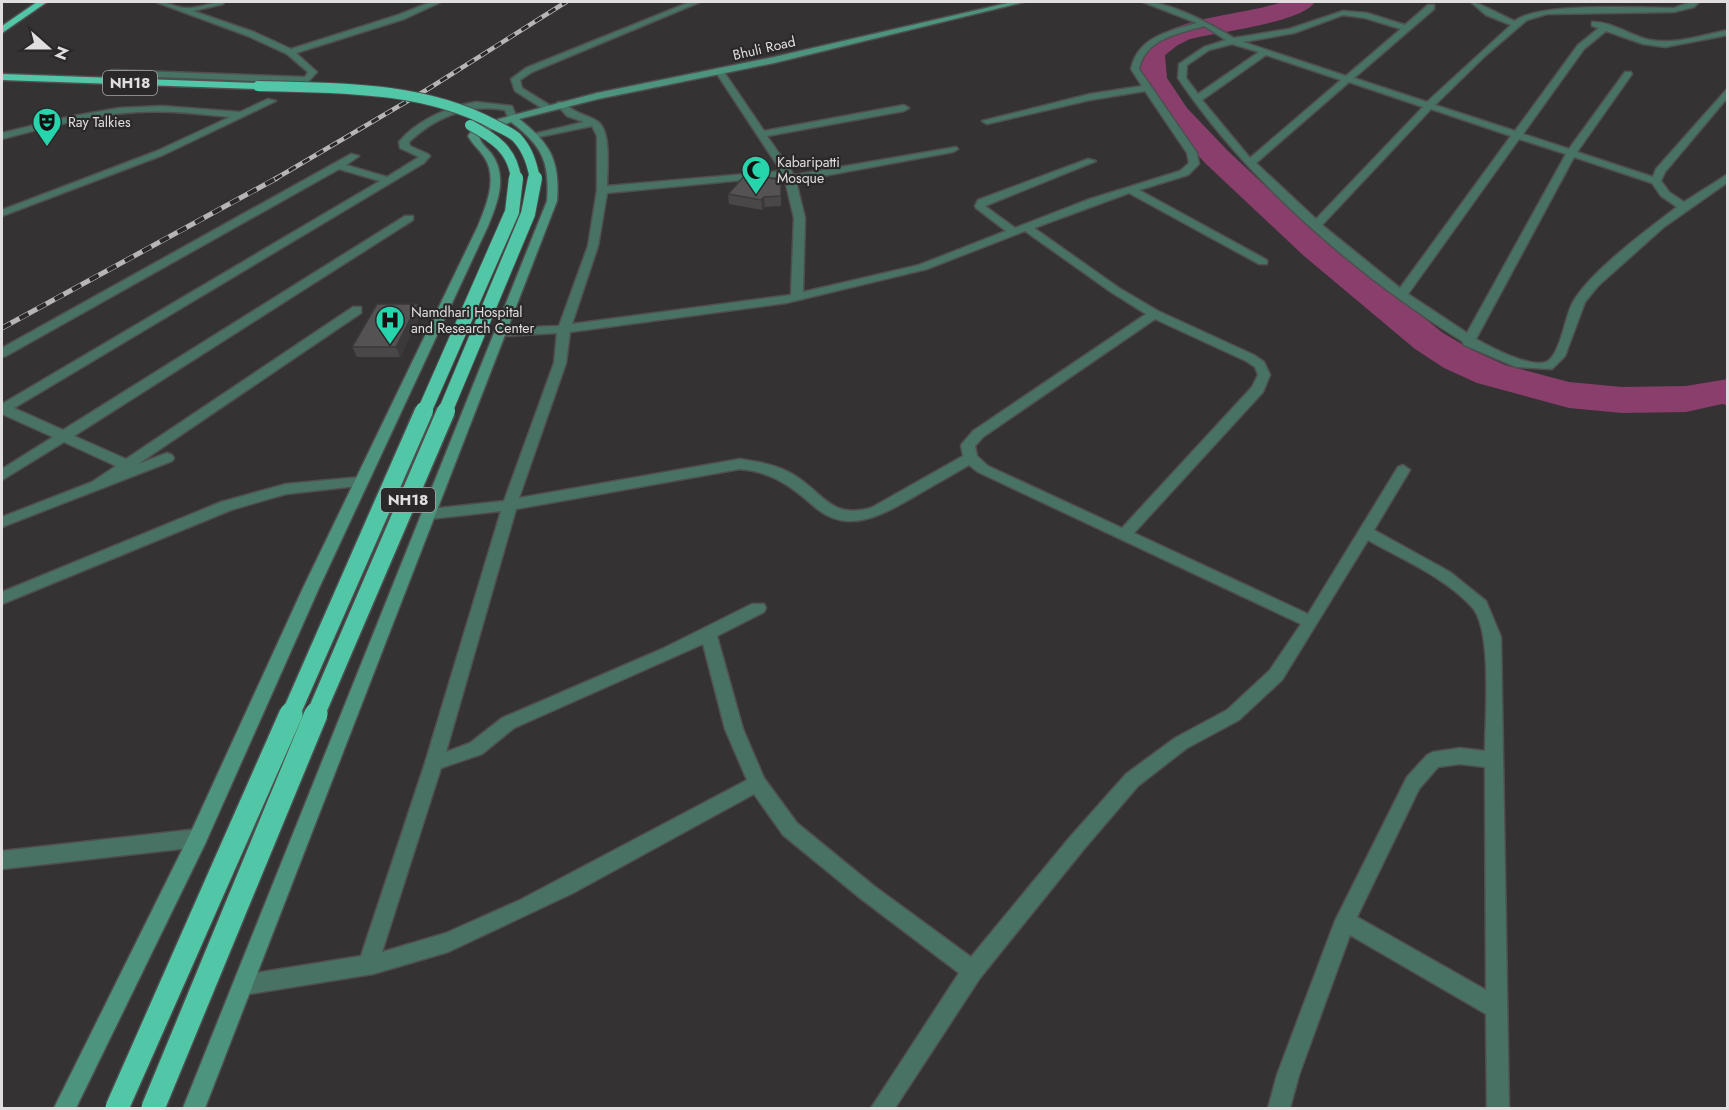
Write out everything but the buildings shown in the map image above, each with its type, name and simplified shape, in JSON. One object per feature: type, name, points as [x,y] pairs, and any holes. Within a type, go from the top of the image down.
[{"type":"highway","points":[[2,21],[29,2]]},
{"type":"highway","points":[[2,30],[42,2]]},
{"type":"highway","name":"NH18","points":[[2,78],[255,89],[378,100],[423,110],[471,125],[501,143],[511,155],[517,168],[518,186],[512,212],[117,1108]]},
{"type":"highway","name":"NH18","points":[[2,86],[358,88],[428,101],[476,115],[516,137],[531,159],[536,182],[528,214],[469,358],[263,838],[153,1108]]},
{"type":"main road","name":"Bhuli Road","points":[[361,482],[491,205],[496,179],[494,167],[473,136],[479,129],[555,106],[1020,2]]},
{"type":"main road","points":[[194,1108],[552,201],[554,172],[548,151],[534,135],[512,118]]},
{"type":"main road","points":[[65,1108],[198,838],[361,482]]},
{"type":"street","points":[[113,73],[307,80],[313,72],[290,52],[251,34],[160,2]]},
{"type":"street","points":[[188,10],[220,2]]},
{"type":"street","points":[[290,52],[401,17],[437,2]]},
{"type":"street","points":[[368,965],[434,763],[510,505],[560,363],[564,329],[592,246],[602,190],[602,136],[599,128],[594,123],[518,89],[514,79],[530,70],[696,2]]},
{"type":"street","points":[[1147,2],[1207,24],[1233,41],[1656,181],[1665,194],[1683,206]]},
{"type":"street","points":[[1475,2],[1491,15],[1517,25]]},
{"type":"street","points":[[1317,224],[1430,105],[1482,54],[1524,18],[1536,14],[1561,12],[1663,11],[1691,5],[1695,2]]},
{"type":"street","points":[[1250,163],[1431,7]]},
{"type":"street","points":[[1561,12],[1646,42],[1665,45],[1728,32]]},
{"type":"street","points":[[1406,28],[1361,15],[1341,13],[1292,31],[1210,46],[1194,53],[1183,64],[1182,78],[1250,163],[1317,224],[1401,295],[1468,342],[1501,358],[1533,367],[1550,366],[1558,358],[1578,303],[1597,280],[1683,206],[1728,177]]},
{"type":"street","points":[[501,332],[564,329],[774,302],[923,267],[1131,190],[1184,173],[1194,164],[1192,153],[1135,69],[1136,60],[1141,50],[1160,39],[1207,24]]},
{"type":"street","points":[[1401,295],[1581,47],[1605,27]]},
{"type":"street","points":[[1197,99],[1265,52]]},
{"type":"street","points":[[719,71],[789,176],[801,216],[797,296]]},
{"type":"street","points":[[1468,342],[1572,152],[1628,74]]},
{"type":"street","points":[[987,121],[1090,97],[1147,88]]},
{"type":"street","points":[[1656,181],[1660,171],[1728,91]]},
{"type":"street","points":[[2,213],[149,157],[271,101]]},
{"type":"street","points":[[2,409],[425,158],[422,154],[405,148],[403,145],[406,139],[444,114],[466,105],[488,103],[509,108],[512,118]]},
{"type":"street","points":[[761,134],[904,108]]},
{"type":"street","points":[[2,136],[137,109],[188,110],[242,116]]},
{"type":"street","points":[[534,135],[594,123]]},
{"type":"street","points":[[602,190],[789,176],[953,149]]},
{"type":"street","points":[[2,352],[354,156]]},
{"type":"street","points":[[1091,161],[982,202],[980,206],[1154,314],[1250,358],[1260,365],[1264,375],[1258,389],[1124,535]]},
{"type":"street","points":[[337,165],[389,181]]},
{"type":"street","points":[[1131,190],[1263,262]]},
{"type":"street","points":[[2,475],[409,218]]},
{"type":"street","points":[[97,485],[357,310]]},
{"type":"street","points":[[1154,314],[978,434],[968,445],[970,458],[983,469],[1311,622]]},
{"type":"street","points":[[2,409],[127,465]]},
{"type":"street","points":[[430,514],[510,505],[740,464],[767,467],[793,480],[834,514],[846,518],[861,517],[876,512],[970,458]]},
{"type":"street","points":[[2,522],[167,459]]},
{"type":"street","points":[[882,1108],[973,971],[1077,843],[1132,780],[1181,743],[1233,715],[1276,675],[1311,622],[1403,470]]},
{"type":"street","points":[[2,597],[226,506],[286,489],[361,482]]},
{"type":"street","points":[[1366,531],[1445,576],[1480,605],[1492,638],[1498,1108]]},
{"type":"street","points":[[434,763],[468,752],[480,746],[501,726],[567,700],[709,634],[758,608]]},
{"type":"street","points":[[709,634],[734,729],[757,783],[790,829],[867,892],[973,971]]},
{"type":"street","points":[[1279,1108],[1288,1075],[1345,921],[1413,783],[1433,760],[1460,756],[1494,760]]},
{"type":"street","points":[[243,985],[368,965],[447,942],[529,904],[757,783]]},
{"type":"street","points":[[2,860],[198,838]]},
{"type":"street","points":[[1345,921],[1497,1008]]},
{"type":"waterway","points":[[1303,2],[1247,20],[1181,34],[1158,46],[1151,54],[1153,78],[1177,114],[1216,157],[1265,203],[1429,341],[1458,359],[1491,374],[1569,395],[1622,400],[1686,399],[1722,391],[1728,392]]},
{"type":"railway","points":[[275,179],[428,89],[566,2]]},
{"type":"railway","points":[[2,328],[277,178]]},
{"type":"place","name":"Ray Talkies","points":[[47,148]]},
{"type":"place","name":"Kabaripatti Mosque","points":[[756,196]]},
{"type":"place","name":"Namdhari Hospital and Research Center","points":[[390,346]]}]
